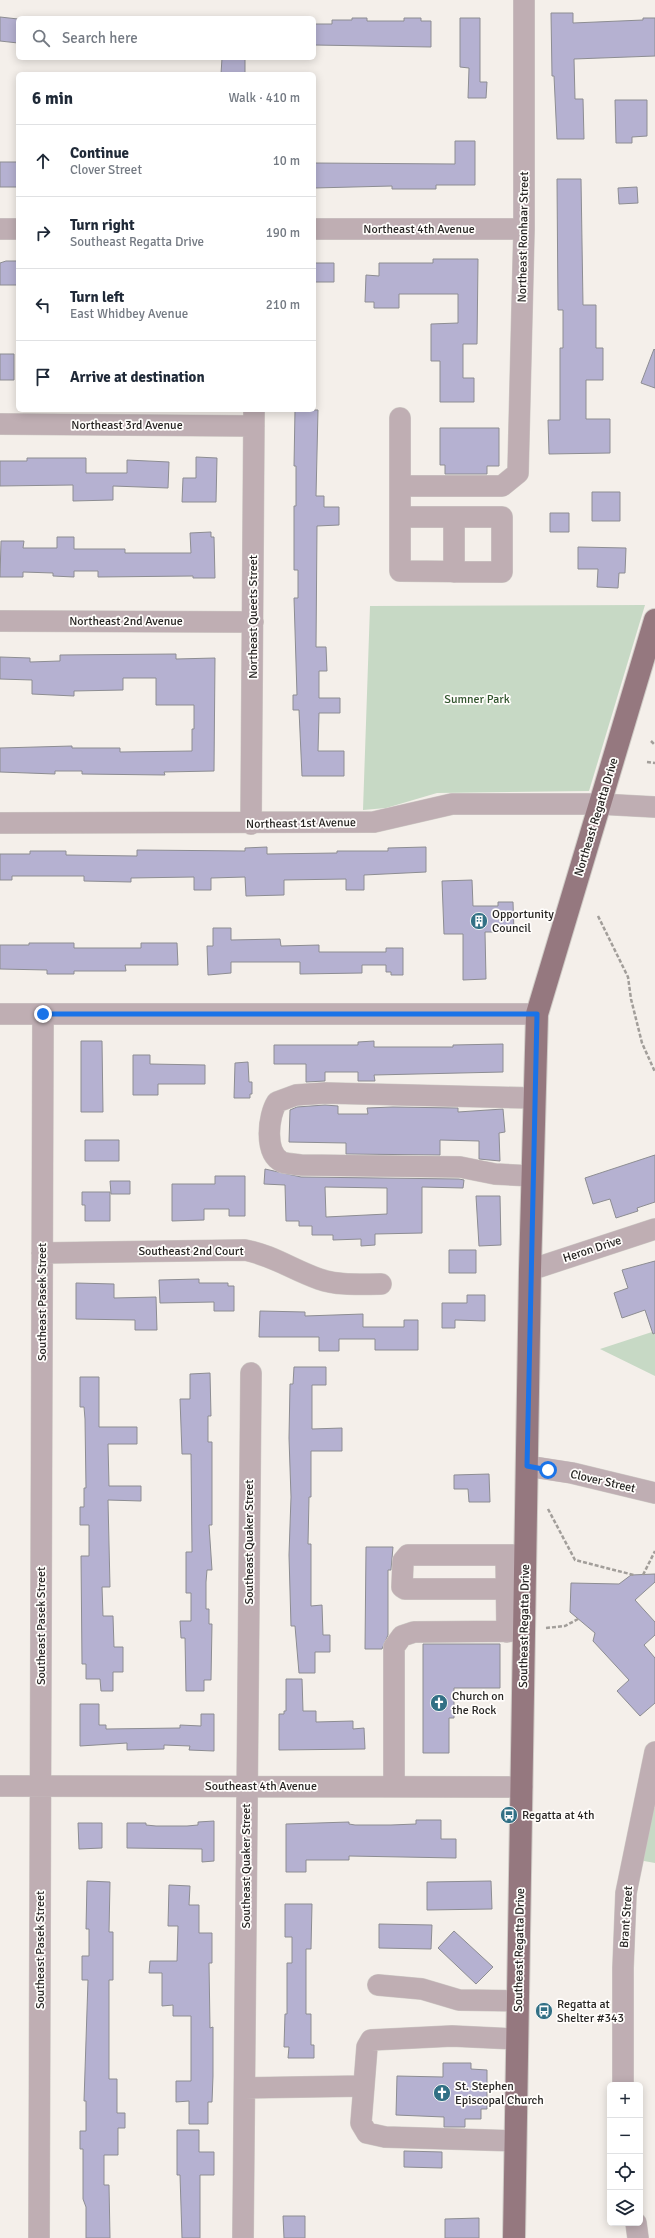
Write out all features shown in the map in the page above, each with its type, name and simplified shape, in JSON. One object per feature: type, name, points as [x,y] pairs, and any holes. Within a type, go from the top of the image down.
[{"type":"main road","name":"Northeast Regatta Drive","points":[[537,1014],[655,620]]},
{"type":"main road","name":"Southeast Regatta Drive","points":[[514,2238],[522,1787],[515,1632],[516,1555],[527,1466],[532,1176],[537,1014]]},
{"type":"street","name":"Northeast Ronhaar Street","points":[[502,486],[518,473],[524,229],[524,0]]},
{"type":"street","points":[[0,229],[16,229]]},
{"type":"street","name":"Northeast 4th Avenue","points":[[316,229],[524,229]]},
{"type":"street","name":"Northeast 3rd Avenue","points":[[0,424],[254,418]]},
{"type":"street","name":"Northeast Queets Street","points":[[252,824],[254,418]]},
{"type":"street","points":[[400,418],[400,486],[400,572],[502,572],[502,486],[400,486]]},
{"type":"street","points":[[400,517],[502,518]]},
{"type":"street","points":[[454,517],[454,572]]},
{"type":"street","name":"Northeast 2nd Avenue","points":[[0,621],[252,622]]},
{"type":"street","name":"Northeast 1st Avenue","points":[[0,823],[252,824],[374,822],[452,804],[599,804],[655,807]]},
{"type":"street","points":[[0,1014],[537,1014]]},
{"type":"street","name":"Southeast Pasek Street","points":[[39,2238],[43,1014]]},
{"type":"street","points":[[532,1176],[495,1174],[460,1167],[301,1165],[282,1162],[272,1152],[270,1144],[270,1118],[277,1102],[296,1095],[326,1092],[534,1098]]},
{"type":"street","name":"Heron Drive","points":[[530,1270],[655,1229]]},
{"type":"street","name":"Southeast 2nd Court","points":[[42,1252],[245,1250],[274,1258],[319,1279],[335,1283],[381,1284]]},
{"type":"street","name":"Southeast Quaker Street","points":[[243,2238],[251,1373]]},
{"type":"street","name":"Clover Street","points":[[527,1466],[572,1474],[655,1493]]},
{"type":"street","points":[[394,1787],[394,1647],[402,1636],[414,1632],[515,1632],[507,1589],[516,1555],[408,1554],[403,1561],[402,1587],[405,1589],[507,1589]]},
{"type":"street","name":"Brant Street","points":[[623,2082],[623,1968],[626,1893],[655,1752]]},
{"type":"street","name":"Southeast 4th Avenue","points":[[0,1786],[522,1787]]},
{"type":"street","points":[[378,1985],[422,1989],[459,2000],[518,2001]]},
{"type":"street","points":[[515,2141],[385,2137],[367,2133],[361,2123],[367,2047],[371,2040],[452,2036],[517,2039]]},
{"type":"street","points":[[245,2088],[364,2086]]},
{"type":"street","points":[[636,2226],[638,2238]]},
{"type":"path","points":[[651,741],[655,745]]},
{"type":"path","points":[[647,762],[655,763]]},
{"type":"path","points":[[598,916],[628,977],[631,999],[642,1043],[655,1072]]},
{"type":"path","points":[[548,1509],[575,1560],[634,1575]]},
{"type":"path","points":[[643,1575],[655,1551]]},
{"type":"path","points":[[546,1628],[565,1626],[578,1619]]},
{"type":"green space","name":"Sumner Park","points":[[645,605],[589,791],[437,793],[386,808],[363,810],[370,606]]},
{"type":"green space","points":[[655,1331],[655,1376],[600,1349]]},
{"type":"green space","points":[[643,1806],[655,1808],[655,1863],[633,1859]]},
{"type":"building","points":[[551,13],[573,13],[573,23],[643,20],[643,18],[655,18],[655,56],[574,59],[575,99],[583,99],[584,139],[557,139],[554,76],[552,76]]},
{"type":"building","points":[[0,17],[16,19],[16,43],[0,41]]},
{"type":"building","points":[[352,18],[367,18],[367,21],[404,21],[404,18],[421,18],[421,21],[431,21],[431,47],[316,45],[316,24],[332,24],[332,20],[352,20]]},
{"type":"building","points":[[460,18],[480,18],[480,82],[487,82],[486,98],[468,98],[469,68],[460,67]]},
{"type":"building","points":[[222,60],[245,60],[245,72],[221,72]]},
{"type":"building","points":[[615,100],[647,100],[647,136],[632,137],[632,143],[616,143]]},
{"type":"building","points":[[455,141],[475,141],[475,185],[436,185],[436,189],[392,189],[392,186],[316,188],[316,163],[455,164]]},
{"type":"building","points":[[0,162],[16,162],[16,187],[0,187]]},
{"type":"building","points":[[557,179],[581,179],[583,305],[596,305],[596,348],[603,348],[603,380],[586,380],[586,419],[610,419],[610,453],[549,454],[548,420],[560,420],[560,348],[563,348],[563,310],[558,310]]},
{"type":"building","points":[[637,187],[638,203],[619,204],[618,188]]},
{"type":"building","points":[[433,259],[478,259],[477,344],[463,344],[463,378],[474,378],[474,402],[440,402],[440,361],[431,361],[431,324],[458,323],[458,294],[399,294],[399,308],[374,308],[374,302],[365,302],[366,275],[379,276],[379,263],[433,263]]},
{"type":"building","points":[[6,261],[16,261],[16,285],[0,285],[0,263]]},
{"type":"building","points":[[316,263],[334,263],[334,282],[316,282]]},
{"type":"building","points":[[654,349],[655,350],[655,388],[641,383]]},
{"type":"building","points":[[0,354],[14,354],[14,380],[0,380]]},
{"type":"building","points":[[316,410],[318,410],[316,496],[324,496],[324,507],[339,507],[339,525],[317,526],[316,647],[326,647],[327,671],[319,671],[319,698],[340,698],[340,713],[319,713],[318,751],[344,751],[344,776],[302,776],[299,710],[293,710],[293,695],[297,695],[294,598],[298,598],[298,570],[294,570],[294,506],[296,506],[296,466],[294,466],[295,412],[316,412]]},
{"type":"building","points":[[440,428],[499,428],[499,466],[487,466],[487,474],[445,474],[445,465],[440,465]]},
{"type":"building","points":[[196,457],[217,458],[216,502],[182,502],[183,478],[196,478]]},
{"type":"building","points":[[27,458],[86,458],[86,473],[127,473],[127,460],[169,462],[168,488],[113,486],[113,500],[73,501],[73,485],[0,486],[0,461],[27,461]]},
{"type":"building","points":[[592,492],[620,492],[620,521],[592,521]]},
{"type":"building","points":[[550,513],[569,513],[569,532],[550,532]]},
{"type":"building","points":[[211,532],[211,537],[214,537],[215,578],[193,578],[193,576],[98,577],[98,571],[74,571],[74,577],[53,576],[53,573],[23,572],[23,577],[0,577],[1,541],[24,541],[23,548],[57,548],[57,537],[74,537],[74,549],[125,549],[125,553],[191,553],[190,533]]},
{"type":"building","points":[[578,547],[626,548],[625,573],[619,573],[618,588],[597,587],[598,569],[578,569]]},
{"type":"building","points":[[176,654],[176,659],[215,658],[214,771],[164,772],[165,775],[82,774],[82,771],[55,771],[55,774],[0,772],[0,748],[72,746],[72,748],[120,748],[120,752],[192,751],[194,705],[156,705],[156,678],[123,678],[123,690],[74,691],[74,696],[32,694],[32,680],[0,679],[0,657],[30,658],[30,662],[60,661],[60,655]]},
{"type":"building","points":[[267,847],[267,854],[337,853],[337,851],[388,851],[388,848],[426,847],[426,872],[364,875],[364,890],[346,890],[346,879],[284,880],[284,895],[246,896],[245,877],[211,878],[211,890],[194,890],[194,877],[131,878],[131,882],[84,881],[84,876],[12,876],[12,880],[0,880],[0,854],[30,854],[30,851],[66,851],[66,855],[137,856],[137,850],[245,851],[245,848]]},
{"type":"building","name":"Opportunity Council","points":[[472,880],[473,906],[498,906],[498,902],[513,902],[514,932],[485,932],[486,979],[463,980],[463,934],[444,934],[442,881]]},
{"type":"building","points":[[213,928],[231,928],[231,940],[280,939],[281,946],[319,945],[319,952],[386,952],[386,948],[403,948],[403,975],[391,975],[391,972],[386,972],[386,965],[362,965],[362,973],[300,974],[300,962],[231,962],[231,973],[208,975],[207,946],[213,946]]},
{"type":"building","points":[[29,943],[74,943],[74,948],[141,948],[141,943],[177,943],[178,965],[125,965],[126,971],[74,971],[74,974],[47,974],[47,970],[0,969],[0,945],[29,945]]},
{"type":"building","points":[[81,1041],[102,1041],[103,1112],[81,1112]]},
{"type":"building","points":[[374,1041],[374,1047],[453,1047],[453,1045],[503,1044],[503,1072],[374,1075],[375,1081],[358,1081],[358,1072],[325,1072],[325,1081],[306,1082],[306,1064],[274,1064],[274,1045],[358,1045],[358,1042]]},
{"type":"building","points":[[133,1055],[150,1055],[150,1064],[205,1065],[205,1084],[158,1084],[158,1095],[133,1095]]},
{"type":"building","points":[[248,1062],[249,1082],[252,1082],[252,1094],[250,1094],[250,1098],[234,1098],[235,1063]]},
{"type":"building","points":[[325,1105],[338,1106],[338,1114],[368,1114],[367,1108],[393,1107],[458,1108],[458,1112],[503,1109],[505,1132],[499,1133],[500,1161],[479,1159],[479,1141],[440,1140],[440,1155],[346,1154],[346,1143],[289,1142],[290,1110],[297,1107]]},
{"type":"building","points":[[85,1140],[119,1140],[119,1161],[85,1161]]},
{"type":"building","points":[[655,1155],[655,1202],[637,1208],[638,1211],[616,1218],[610,1199],[593,1204],[585,1178]]},
{"type":"building","points":[[265,1169],[301,1177],[464,1180],[463,1188],[422,1187],[422,1233],[375,1234],[375,1245],[361,1246],[361,1239],[333,1240],[333,1235],[312,1235],[312,1226],[299,1226],[299,1221],[286,1221],[285,1185],[264,1184]],"holes":[[[325,1187],[387,1188],[387,1214],[326,1217]]]},
{"type":"building","points":[[215,1176],[245,1176],[245,1216],[229,1216],[229,1209],[204,1209],[204,1220],[172,1221],[172,1184],[215,1184]]},
{"type":"building","points":[[110,1181],[130,1181],[130,1194],[111,1194]]},
{"type":"building","points":[[82,1192],[110,1192],[110,1221],[85,1221],[85,1205],[82,1205]]},
{"type":"building","points":[[476,1196],[500,1196],[501,1245],[479,1246]]},
{"type":"building","points":[[449,1250],[476,1250],[476,1273],[449,1273]]},
{"type":"building","points":[[655,1261],[655,1333],[653,1334],[645,1310],[622,1318],[614,1293],[628,1288],[622,1270]]},
{"type":"building","points":[[199,1279],[199,1283],[228,1283],[228,1286],[234,1286],[234,1311],[214,1311],[214,1302],[160,1303],[159,1280]]},
{"type":"building","points":[[76,1283],[114,1284],[114,1298],[156,1297],[157,1330],[135,1330],[135,1320],[76,1319]]},
{"type":"building","points":[[467,1295],[485,1295],[485,1321],[455,1320],[455,1328],[442,1328],[442,1303],[467,1303]]},
{"type":"building","points":[[260,1311],[305,1312],[305,1316],[363,1314],[363,1327],[404,1327],[404,1320],[418,1320],[418,1350],[375,1350],[375,1339],[339,1339],[339,1351],[319,1351],[319,1337],[259,1337]]},
{"type":"building","points":[[294,1367],[326,1367],[326,1385],[312,1385],[312,1429],[342,1428],[342,1451],[311,1451],[311,1497],[309,1497],[308,1544],[311,1544],[311,1606],[322,1605],[323,1635],[330,1635],[330,1652],[315,1652],[315,1673],[299,1673],[295,1626],[291,1626],[289,1555],[291,1497],[289,1438],[290,1384],[293,1384]]},
{"type":"building","points":[[210,1373],[211,1416],[208,1416],[208,1442],[212,1442],[212,1525],[209,1525],[212,1570],[207,1570],[206,1609],[209,1609],[209,1624],[212,1624],[211,1680],[204,1680],[204,1691],[186,1691],[185,1638],[181,1638],[180,1621],[191,1621],[191,1593],[186,1593],[186,1552],[192,1552],[191,1454],[182,1454],[180,1399],[190,1399],[190,1374]]},
{"type":"building","points":[[80,1377],[99,1377],[99,1427],[137,1427],[137,1444],[108,1444],[109,1486],[141,1486],[141,1501],[108,1500],[110,1587],[102,1587],[103,1616],[113,1616],[114,1647],[123,1647],[123,1672],[113,1672],[113,1691],[101,1691],[100,1679],[86,1679],[86,1664],[82,1664],[81,1556],[89,1556],[89,1525],[80,1525],[80,1507],[84,1507],[84,1488],[86,1488],[85,1419],[84,1407],[80,1407]]},
{"type":"building","points":[[489,1474],[490,1502],[469,1502],[468,1489],[454,1489],[454,1475]]},
{"type":"building","points":[[366,1547],[393,1547],[391,1570],[388,1570],[388,1635],[382,1649],[365,1649]]},
{"type":"building","points":[[655,1574],[655,1582],[635,1600],[655,1622],[655,1635],[644,1645],[655,1658],[655,1703],[640,1716],[617,1691],[629,1680],[593,1641],[595,1633],[570,1612],[571,1583],[619,1584],[631,1575]]},
{"type":"building","name":"Church on the Rock","points":[[423,1644],[500,1644],[500,1688],[454,1688],[454,1718],[449,1718],[449,1753],[423,1753]]},
{"type":"building","points":[[286,1679],[302,1679],[303,1711],[316,1711],[316,1722],[353,1721],[353,1729],[364,1728],[365,1749],[279,1750],[279,1714],[284,1714],[284,1711],[286,1711]]},
{"type":"building","points":[[80,1704],[99,1704],[99,1725],[106,1725],[106,1729],[180,1728],[180,1725],[201,1726],[201,1714],[214,1714],[214,1751],[189,1750],[190,1746],[164,1745],[164,1749],[127,1750],[127,1743],[80,1746]]},
{"type":"building","points":[[416,1820],[441,1820],[441,1839],[456,1839],[456,1858],[349,1856],[349,1860],[306,1860],[306,1872],[286,1872],[286,1824],[349,1822],[349,1824],[355,1825],[391,1825],[416,1824]]},
{"type":"building","points":[[214,1821],[214,1861],[202,1862],[202,1849],[127,1848],[127,1823],[146,1823],[146,1825],[156,1826],[187,1826],[198,1825],[198,1822]]},
{"type":"building","points":[[78,1823],[102,1823],[102,1848],[79,1849]]},
{"type":"building","points":[[87,1881],[110,1882],[109,1932],[113,1932],[113,1980],[109,1980],[109,2079],[117,2079],[117,2113],[125,2113],[125,2128],[118,2128],[118,2155],[104,2155],[104,2185],[109,2185],[110,2238],[86,2238],[86,2207],[83,2199],[83,2149],[80,2149],[80,2131],[86,2131],[86,2101],[84,2101],[88,1980],[82,1980],[82,1956],[89,1956],[89,1929],[86,1929]]},
{"type":"building","points":[[491,1881],[492,1909],[427,1910],[427,1882]]},
{"type":"building","points":[[169,1885],[190,1886],[189,1905],[199,1905],[199,1933],[212,1933],[212,1963],[209,1963],[210,2028],[213,2027],[213,2076],[212,2102],[208,2102],[208,2124],[189,2124],[189,2101],[176,2102],[176,2081],[191,2081],[191,2016],[173,2016],[173,2005],[162,2006],[162,1973],[149,1973],[150,1961],[177,1961],[178,1926],[168,1926]]},
{"type":"building","points":[[285,1904],[312,1904],[311,1949],[306,1949],[306,2014],[311,2014],[311,2045],[314,2045],[314,2058],[288,2058],[289,2047],[284,2047],[285,2014],[287,2014],[287,1963],[292,1963],[292,1937],[285,1937]]},
{"type":"building","points":[[379,1924],[432,1925],[431,1949],[379,1948]]},
{"type":"building","points":[[454,1931],[493,1967],[476,1984],[438,1948]]},
{"type":"building","name":"St. Stephen Episcopal Church","points":[[443,2063],[471,2063],[471,2069],[487,2070],[487,2109],[481,2109],[481,2119],[465,2119],[465,2127],[444,2127],[444,2117],[396,2115],[397,2076],[443,2077]]},
{"type":"building","points":[[177,2130],[199,2130],[199,2152],[214,2152],[214,2175],[200,2175],[200,2238],[182,2238],[180,2175],[177,2175]]},
{"type":"building","points":[[404,2151],[442,2152],[442,2168],[404,2167]]},
{"type":"building","points":[[283,2216],[305,2216],[305,2238],[284,2238]]},
{"type":"building","points":[[479,2218],[479,2238],[445,2238],[445,2219]]},
{"type":"place","name":"Opportunity Council","points":[[479,921]]},
{"type":"place","name":"Church on the Rock","points":[[439,1703]]},
{"type":"place","name":"Regatta at 4th","points":[[509,1815]]},
{"type":"place","name":"Regatta at Shelter #343","points":[[544,2011]]},
{"type":"place","name":"St. Stephen Episcopal Church","points":[[442,2093]]},
{"type":"route","points":[[43,1014],[537,1014],[530,1270],[527,1466],[548,1470]]}]
